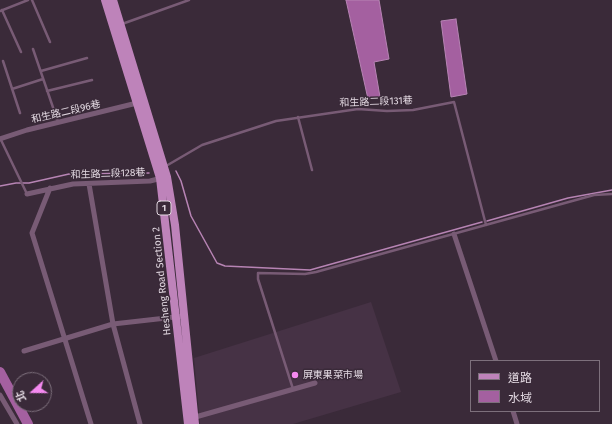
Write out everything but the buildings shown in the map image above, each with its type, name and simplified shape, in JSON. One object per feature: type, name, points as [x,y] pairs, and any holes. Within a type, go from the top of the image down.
[{"type":"main road","name":"Hesheng Road Section 2","points":[[105,0],[117,26],[164,177],[175,224],[180,316],[191,421]]},
{"type":"main road","name":"Hesheng Road Section 2","points":[[113,0],[117,26],[137,103],[161,168]]},
{"type":"street","name":"和生路二段96巷","points":[[0,139],[20,132],[137,103]]},
{"type":"street","name":"和生路二段128巷","points":[[25,192],[73,184],[150,182],[164,177]]},
{"type":"street","points":[[89,184],[113,324],[140,424]]},
{"type":"street","points":[[50,188],[32,233],[91,424]]},
{"type":"street","points":[[454,234],[496,360]]},
{"type":"street","points":[[24,351],[113,324],[180,316]]},
{"type":"street","points":[[191,421],[315,383]]},
{"type":"street","points":[[0,395],[17,424]]},
{"type":"street","points":[[513,412],[517,424]]},
{"type":"lane","points":[[21,52],[1,10],[28,0]]},
{"type":"lane","points":[[32,0],[50,42]]},
{"type":"lane","points":[[117,26],[189,0]]},
{"type":"lane","points":[[34,50],[58,123]]},
{"type":"lane","points":[[41,71],[87,58]]},
{"type":"lane","points":[[3,61],[20,113]]},
{"type":"lane","points":[[12,89],[43,79]]},
{"type":"lane","points":[[47,91],[92,80]]},
{"type":"lane","name":"和生路二段131巷","points":[[161,168],[202,145],[276,121],[358,109],[387,111],[413,110],[454,102],[486,225]]},
{"type":"lane","points":[[298,117],[312,170]]},
{"type":"lane","points":[[0,139],[25,192]]},
{"type":"lane","points":[[293,389],[258,279],[258,274],[305,274],[316,272],[594,195],[612,194]]},
{"type":"shaded area","name":"屏東果菜市場","points":[[371,302],[401,392],[293,424],[200,424],[194,358]]},
{"type":"water","points":[[346,0],[379,0],[389,59],[374,62],[380,97],[368,99]]},
{"type":"water","points":[[456,19],[467,94],[451,97],[441,21]]},
{"type":"waterway","points":[[176,171],[181,181],[191,216],[217,263],[225,266],[310,270],[482,222]]},
{"type":"waterway","points":[[0,186],[16,183],[29,183],[69,174],[149,173]]},
{"type":"waterway","points":[[487,221],[568,198],[612,190]]},
{"type":"waterway","points":[[0,372],[28,424]]},
{"type":"place","name":"屏東果菜市場","points":[[295,375]]}]
